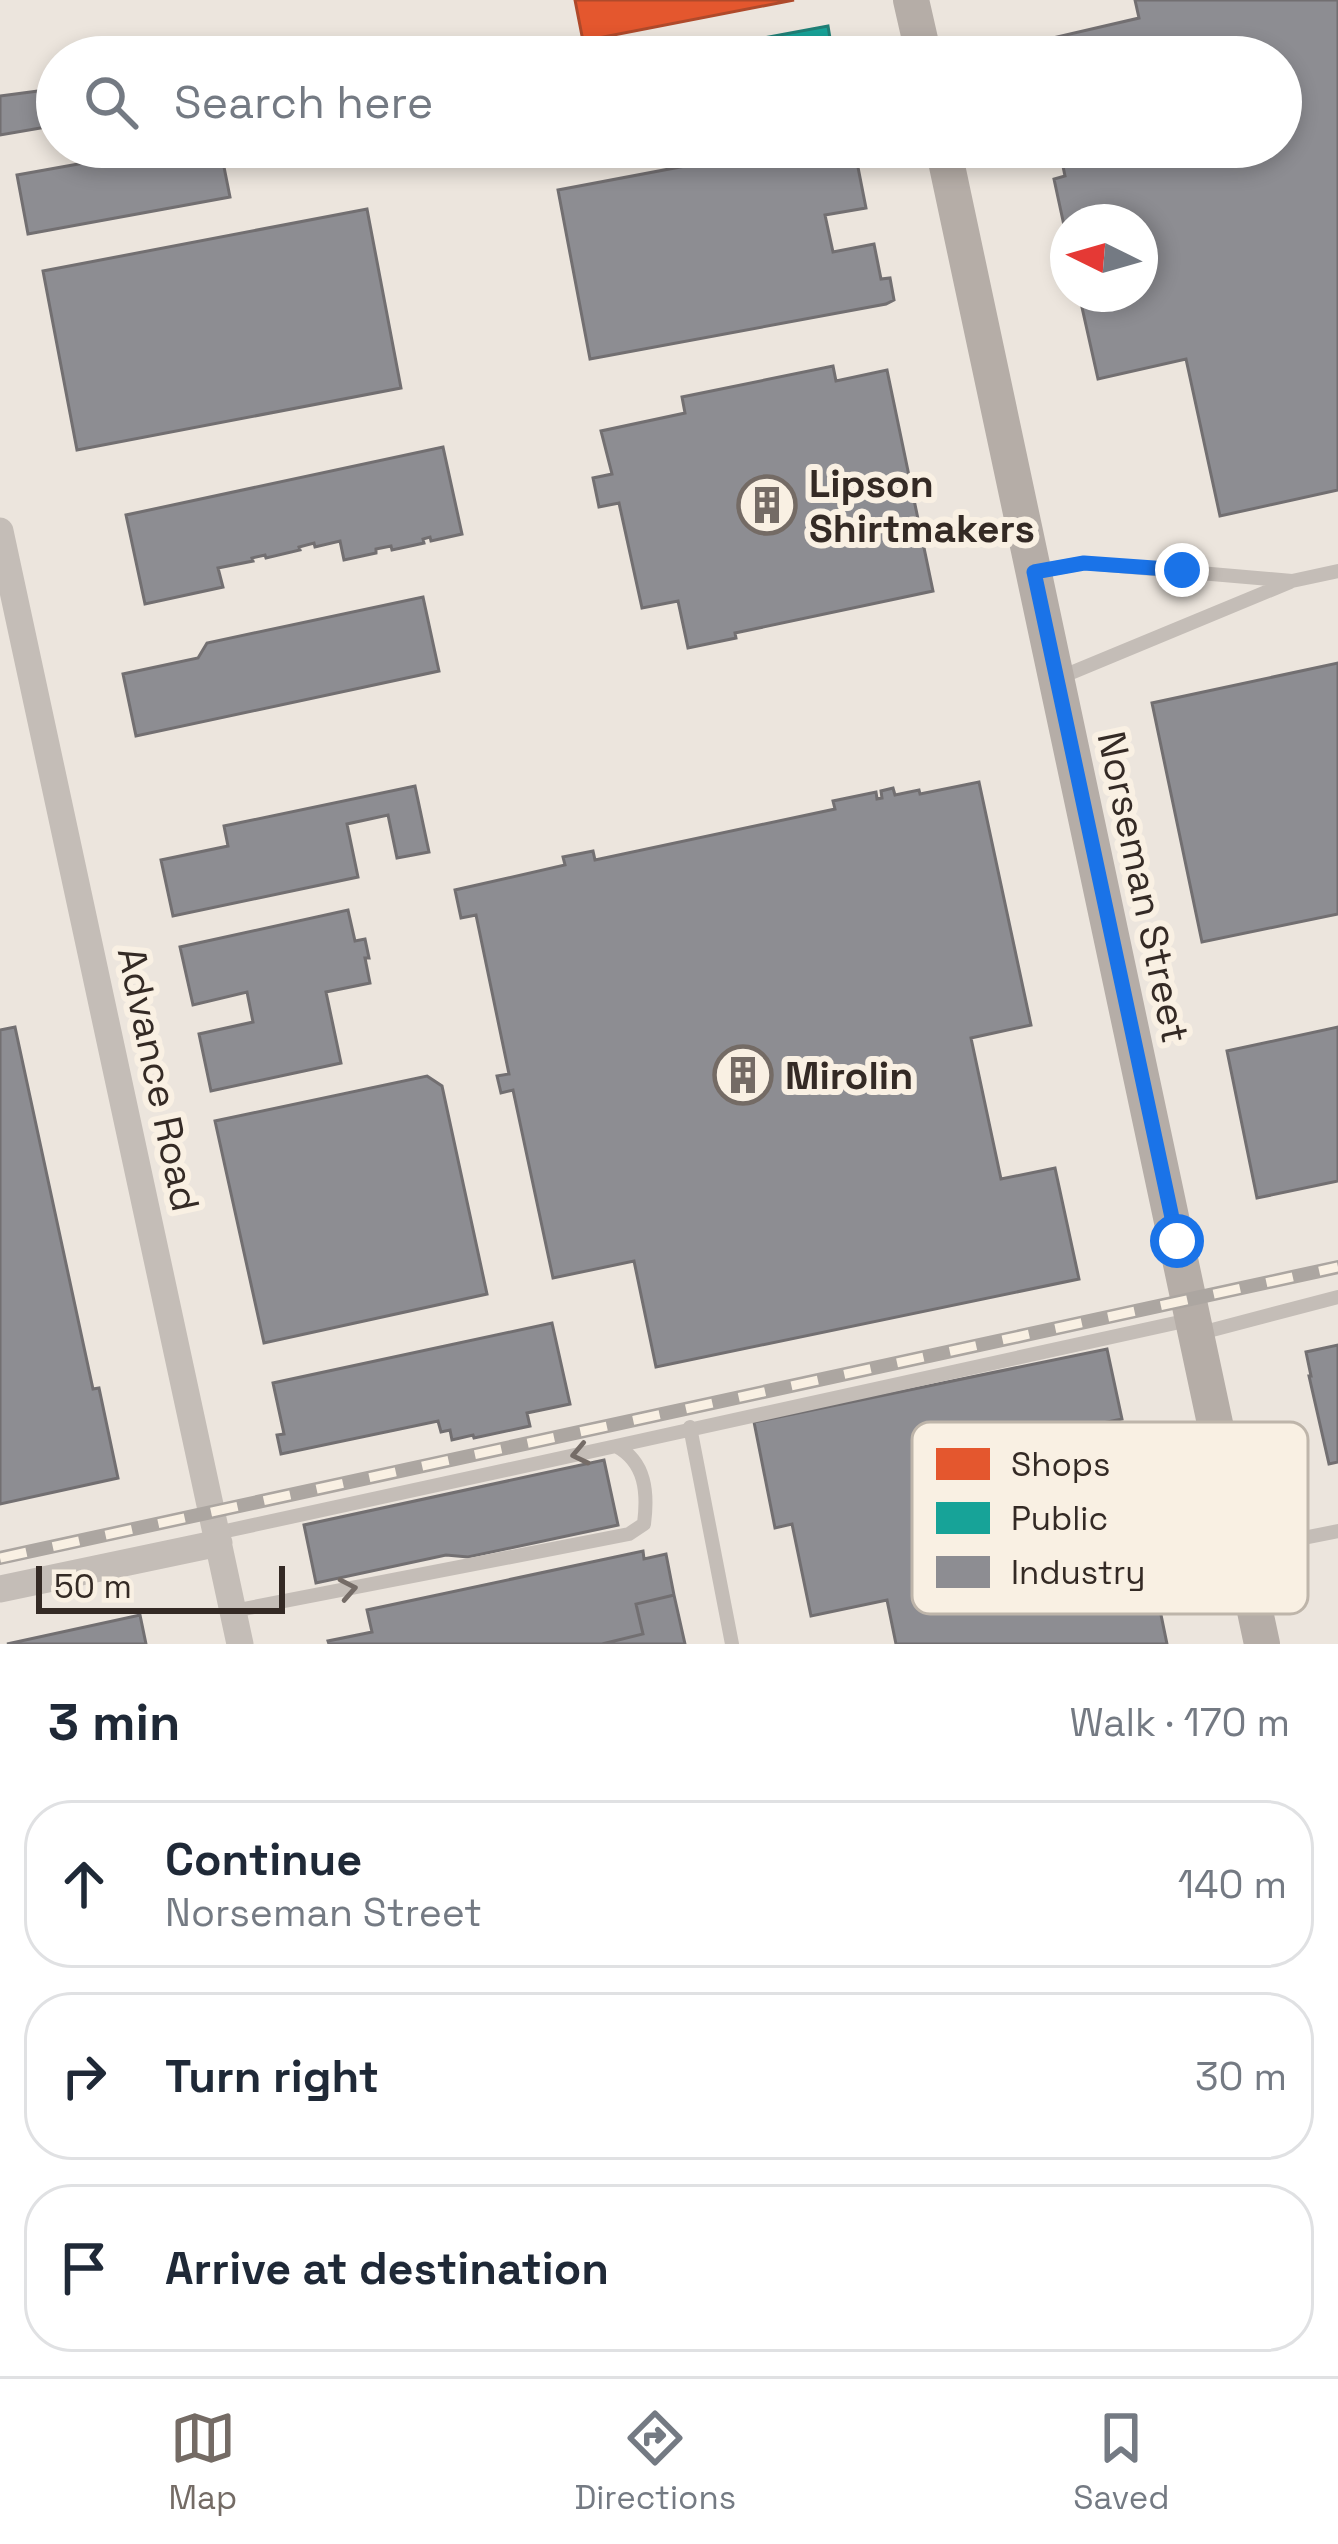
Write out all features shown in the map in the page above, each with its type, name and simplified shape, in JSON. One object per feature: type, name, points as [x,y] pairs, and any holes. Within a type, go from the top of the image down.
[{"type":"street","points":[[916,1],[921,36]]},
{"type":"street","name":"Norseman Street","points":[[947,168],[1216,1422]]},
{"type":"street","name":"Advance Road","points":[[0,531],[240,1644]]},
{"type":"street","points":[[0,1589],[218,1538]]},
{"type":"street","name":"Norseman Street","points":[[1256,1614],[1262,1644]]},
{"type":"lane","points":[[1034,572],[1084,563],[1292,581]]},
{"type":"lane","points":[[1057,680],[1292,581],[1338,571]]},
{"type":"lane","points":[[218,1538],[690,1427],[1338,1298]]},
{"type":"lane","points":[[690,1427],[732,1644]]},
{"type":"lane","points":[[233,1611],[629,1534],[644,1523],[644,1479],[628,1452],[616,1446]]},
{"type":"lane","points":[[1308,1537],[1338,1531]]},
{"type":"building: Shops","points":[[575,0],[794,0],[609,36],[582,36]]},
{"type":"building: Public","points":[[828,26],[830,36],[774,36]]},
{"type":"building: Industry","points":[[1135,0],[1338,0],[1338,490],[1220,516],[1186,359],[1098,379],[1083,312],[1158,312],[1158,204],[1059,204],[1054,179],[1065,176],[1063,168],[1302,168],[1302,36],[1061,36],[1139,18]]},
{"type":"building: Industry","points":[[36,91],[36,129],[0,135],[0,96]]},
{"type":"building: Industry","points":[[56,168],[224,168],[230,197],[28,234],[17,175]]},
{"type":"building: Industry","points":[[675,168],[858,168],[866,208],[825,215],[833,252],[874,244],[881,279],[890,278],[894,300],[590,359],[558,190]]},
{"type":"building: Industry","points":[[367,209],[401,388],[77,450],[43,271]]},
{"type":"building: Industry","name":"Lipson Shirtmakers","points":[[833,366],[836,381],[887,370],[933,591],[735,633],[736,638],[688,648],[678,601],[642,608],[619,503],[599,507],[593,478],[612,474],[601,431],[685,413],[682,397]]},
{"type":"building: Industry","points":[[443,447],[462,534],[431,541],[430,537],[424,543],[376,549],[376,553],[344,560],[340,541],[315,547],[314,543],[218,568],[223,587],[145,604],[126,515]]},
{"type":"building: Industry","points":[[423,597],[439,671],[136,736],[123,674],[198,658],[207,643]]},
{"type":"building: Industry","points":[[1338,663],[1338,914],[1202,942],[1152,703]]},
{"type":"building: Industry","name":"Mirolin","points":[[979,782],[1031,1025],[971,1038],[1001,1179],[1055,1168],[1079,1279],[656,1367],[634,1261],[553,1278],[513,1090],[501,1093],[497,1076],[509,1074],[476,915],[461,918],[455,890],[565,865],[563,857],[593,851],[595,860],[835,809],[833,801],[876,792],[877,799],[882,798],[881,791],[893,788],[895,795],[919,790],[920,794]]},
{"type":"building: Industry","points":[[415,786],[429,852],[397,858],[388,815],[347,824],[358,877],[173,916],[161,860],[228,846],[224,826]]},
{"type":"building: Industry","points":[[348,910],[355,941],[365,939],[370,983],[326,992],[341,1063],[211,1091],[199,1034],[253,1022],[247,992],[193,1005],[180,947]]},
{"type":"building: Industry","points":[[15,1027],[93,1389],[99,1388],[118,1478],[0,1504],[0,1030]]},
{"type":"building: Industry","points":[[1338,1027],[1338,1181],[1257,1198],[1227,1051]]},
{"type":"building: Industry","points":[[427,1076],[442,1086],[487,1294],[264,1343],[215,1121]]},
{"type":"building: Industry","points":[[552,1323],[570,1404],[527,1413],[530,1426],[452,1440],[450,1430],[441,1432],[438,1421],[281,1454],[277,1435],[284,1434],[273,1383]]},
{"type":"building: Industry","points":[[1338,1345],[1338,1462],[1329,1464],[1306,1352]]},
{"type":"building: Industry","points":[[1107,1349],[1122,1419],[912,1422],[912,1614],[1161,1614],[1167,1644],[896,1644],[887,1600],[811,1616],[792,1524],[775,1528],[754,1422]]},
{"type":"building: Industry","points":[[604,1460],[618,1525],[316,1583],[304,1525]]},
{"type":"building: Industry","points":[[643,1551],[644,1559],[666,1554],[674,1595],[636,1604],[643,1634],[602,1644],[328,1641],[372,1632],[367,1610]]},
{"type":"building: Industry","points":[[674,1595],[685,1644],[602,1644],[643,1634],[636,1604]]},
{"type":"building: Industry","points":[[140,1615],[146,1644],[7,1644]]},
{"type":"railway","points":[[0,1558],[1338,1267]]},
{"type":"place","name":"Lipson Shirtmakers","points":[[767,505]]},
{"type":"place","name":"Mirolin","points":[[743,1075]]},
{"type":"route","points":[[1177,1241],[1034,572],[1084,563],[1182,570]]}]
